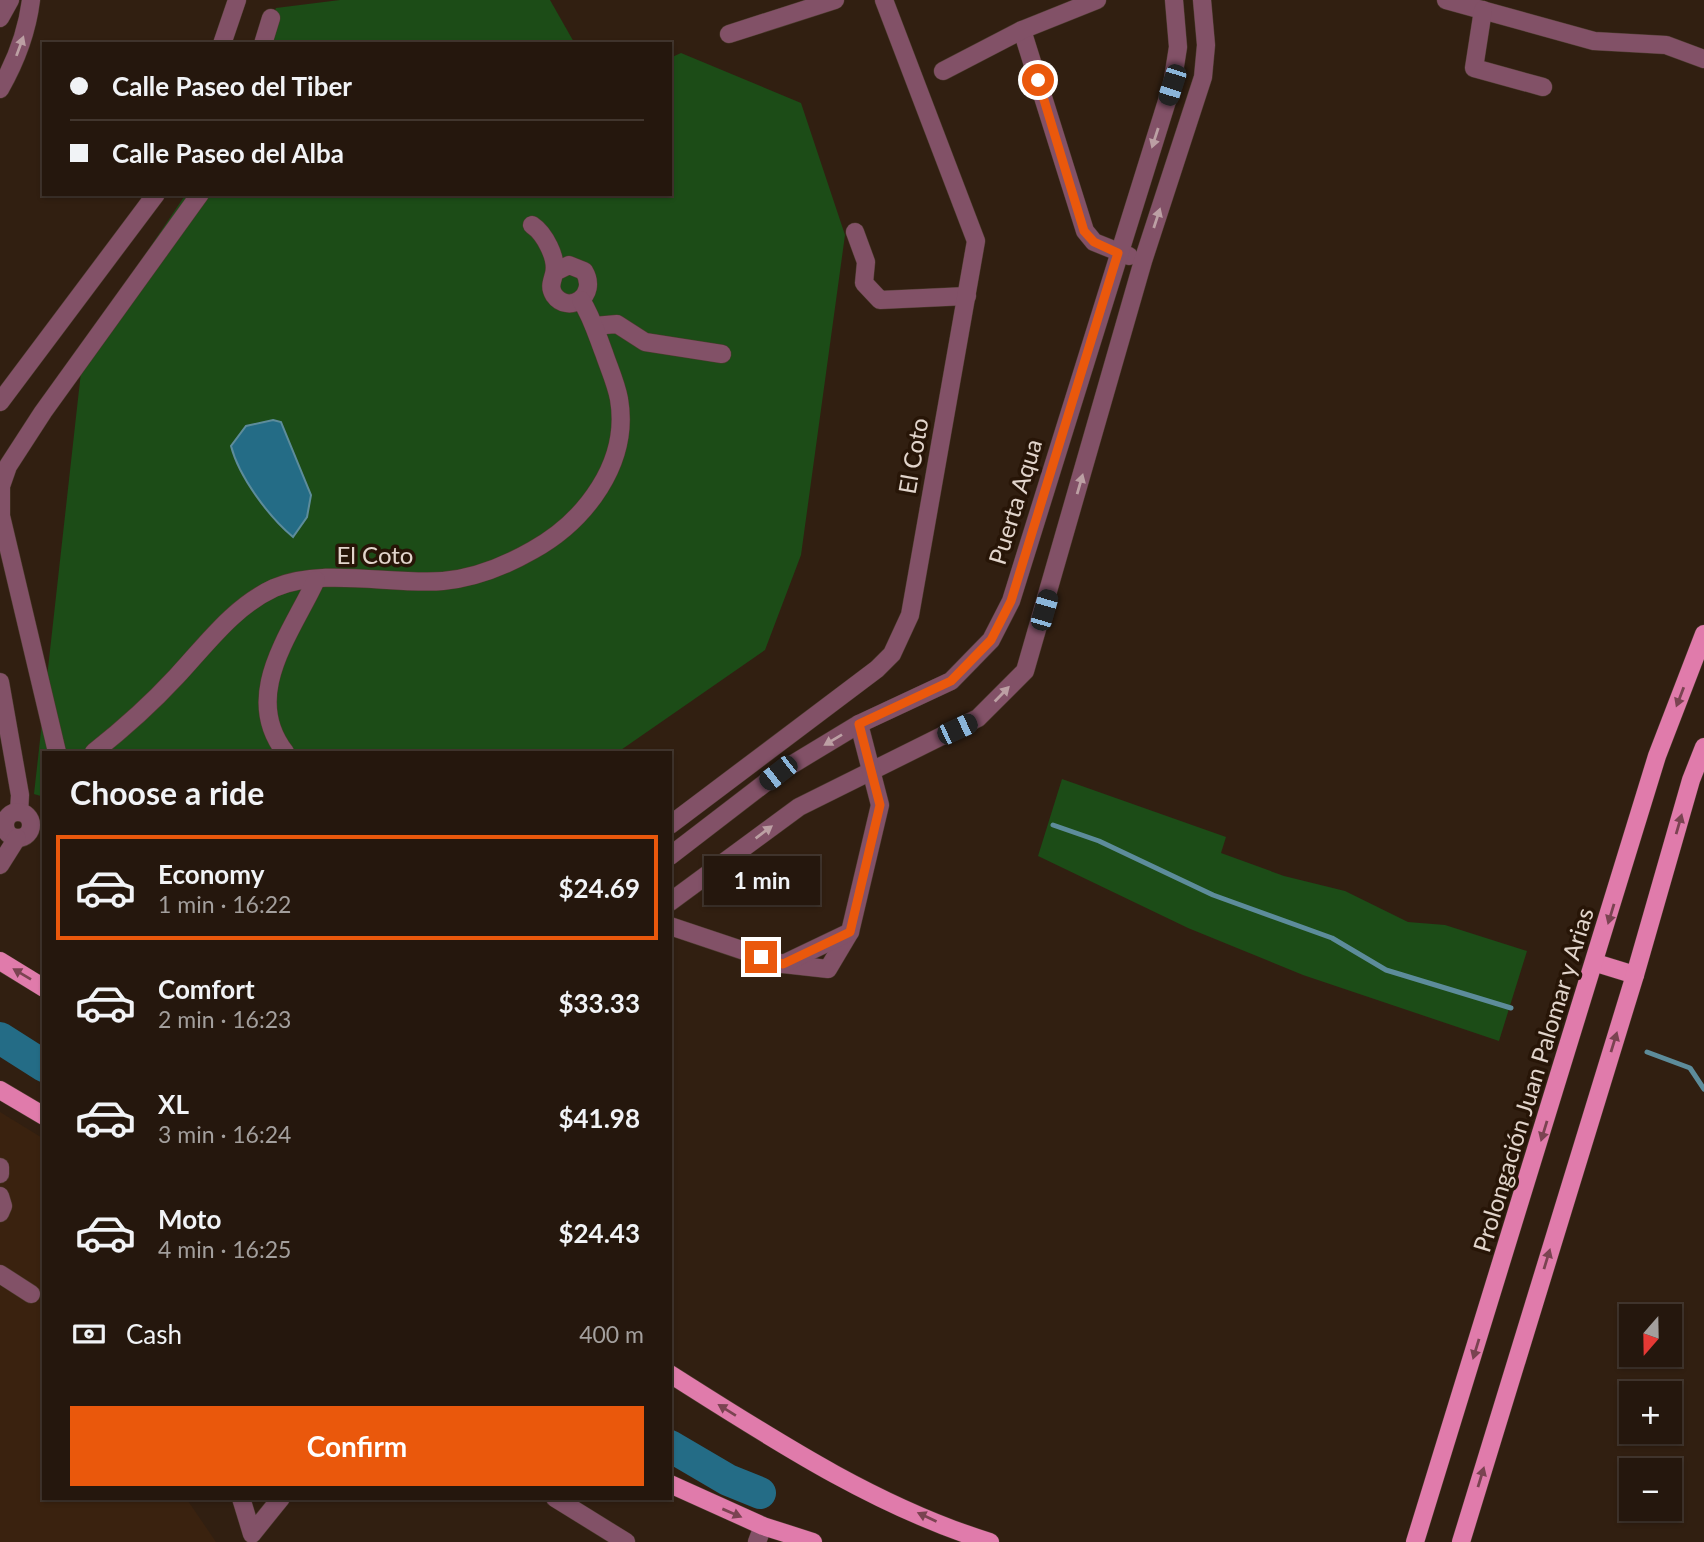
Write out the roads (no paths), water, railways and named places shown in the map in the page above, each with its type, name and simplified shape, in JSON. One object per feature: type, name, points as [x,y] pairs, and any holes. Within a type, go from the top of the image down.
[{"type":"main road","name":"Prolongación Juan Palomar y Arias","points":[[1415,1542],[1596,963],[1657,756],[1704,634]]},
{"type":"main road","points":[[1461,1542],[1635,975],[1691,780],[1704,747]]},
{"type":"main road","points":[[0,961],[42,987]]},
{"type":"main road","points":[[1596,963],[1635,975]]},
{"type":"main road","points":[[1,1094],[42,1115]]},
{"type":"main road","points":[[672,1375],[810,1462],[959,1533],[990,1542]]},
{"type":"main road","points":[[672,1485],[760,1534],[813,1542]]},
{"type":"street","points":[[0,18],[10,0]]},
{"type":"street","points":[[0,89],[12,67],[24,34],[31,0]]},
{"type":"street","points":[[223,42],[237,0]]},
{"type":"street","points":[[729,34],[835,0]]},
{"type":"street","name":"El Coto","points":[[672,823],[877,669],[892,654],[910,615],[967,296],[975,234],[884,0]]},
{"type":"street","points":[[943,71],[1022,30],[1097,0]]},
{"type":"street","name":"Puerta Aqua","points":[[672,854],[778,773],[859,724],[951,681],[991,640],[1011,601],[1172,85],[1178,47],[1174,0]]},
{"type":"street","points":[[672,901],[799,807],[978,718],[1025,671],[1143,261],[1203,77],[1206,45],[1202,0]]},
{"type":"street","points":[[1446,0],[1594,41],[1666,45],[1704,59]]},
{"type":"street","points":[[1483,10],[1474,68],[1543,87]]},
{"type":"street","points":[[263,42],[271,18]]},
{"type":"street","points":[[1022,30],[1084,231],[1094,242],[1143,261]]},
{"type":"street","points":[[0,402],[154,196]]},
{"type":"street","points":[[57,751],[1,516],[1,486],[8,466],[43,412],[199,196]]},
{"type":"street","points":[[532,225],[541,231],[549,247],[555,272],[551,286],[559,299],[566,303],[581,300],[589,286],[584,271],[569,265],[555,272]]},
{"type":"street","points":[[855,232],[866,262],[864,283],[880,300],[967,296]]},
{"type":"street","name":"El Coto","points":[[284,751],[270,722],[267,684],[316,580],[443,581],[483,573],[551,540],[582,513],[593,499],[611,465],[620,430],[619,397],[594,326],[581,300]]},
{"type":"street","points":[[594,326],[617,324],[645,342],[722,354]]},
{"type":"street","points":[[95,751],[173,680],[244,604],[276,587],[316,580]]},
{"type":"street","points":[[0,682],[20,795],[19,811],[26,814],[0,865]]},
{"type":"street","points":[[672,927],[783,964],[828,969],[850,932],[880,805],[859,724]]},
{"type":"street","points":[[14,834],[42,814]]},
{"type":"street","points":[[0,1167],[0,1174]]},
{"type":"street","points":[[0,1196],[3,1206],[0,1213]]},
{"type":"street","points":[[0,1274],[31,1294]]},
{"type":"street","points":[[242,1500],[252,1534],[279,1500]]},
{"type":"street","points":[[558,1500],[626,1542]]},
{"type":"water","points":[[273,420],[281,422],[311,495],[307,517],[293,537],[256,496],[231,446],[246,426]]},
{"type":"waterway","points":[[1053,825],[1099,841],[1213,895],[1332,938],[1386,970],[1511,1008]]},
{"type":"waterway","points":[[0,1038],[42,1065]]},
{"type":"waterway","points":[[1647,1052],[1690,1068],[1704,1089]]},
{"type":"waterway","points":[[672,1447],[728,1480],[760,1493]]}]
